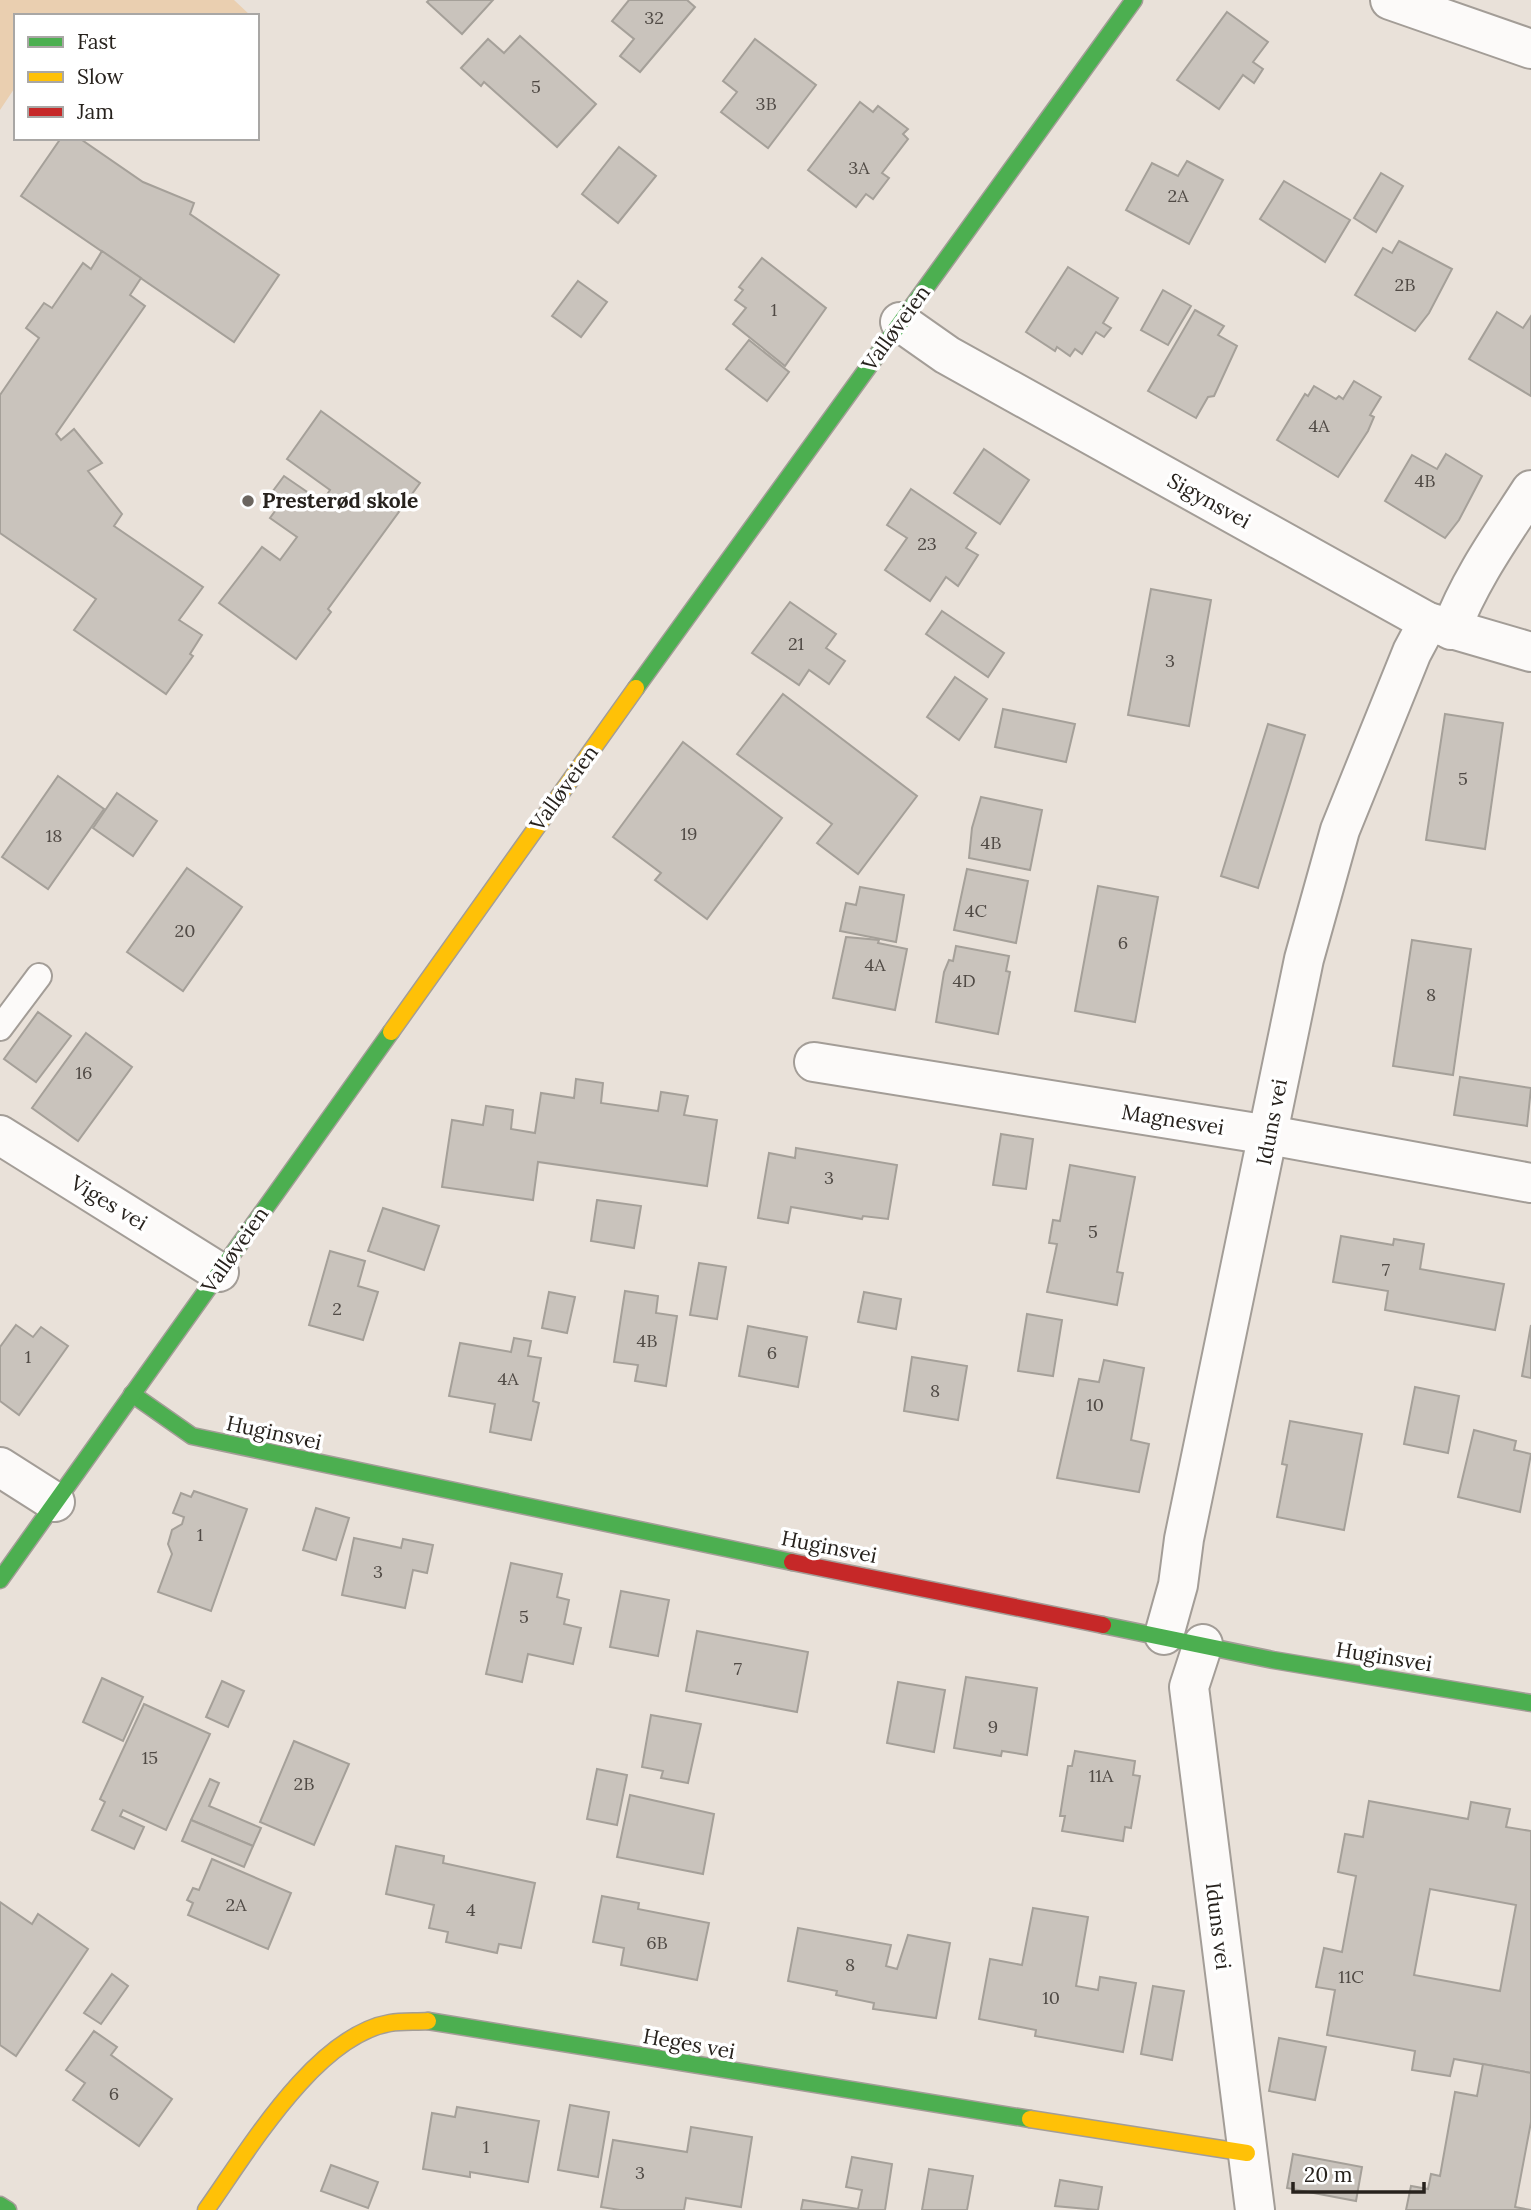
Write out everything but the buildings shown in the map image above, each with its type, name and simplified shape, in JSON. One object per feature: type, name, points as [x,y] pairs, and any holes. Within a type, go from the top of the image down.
[{"type":"street","name":"Valløveien","points":[[0,1580],[900,322],[1134,0]]},
{"type":"street","points":[[1390,0],[1531,49]]},
{"type":"street","name":"Sigynsvei","points":[[900,322],[947,355],[1440,626],[1531,652]]},
{"type":"street","name":"Iduns vei","points":[[1164,1635],[1178,1585],[1184,1539],[1304,959],[1340,830],[1412,652],[1440,626],[1474,582],[1531,490]]},
{"type":"street","name":"Magnesvei","points":[[814,1062],[1269,1135],[1531,1183]]},
{"type":"street","name":"Viges vei","points":[[0,1135],[219,1272]]},
{"type":"street","name":"Huginsvei","points":[[132,1394],[192,1436],[432,1489],[1164,1635],[1273,1660],[1531,1703]]},
{"type":"street","points":[[0,1466],[55,1503]]},
{"type":"street","name":"Iduns vei","points":[[1203,1644],[1189,1687],[1255,2210]]},
{"type":"street","name":"Heges vei","points":[[206,2210],[282,2103],[317,2065],[353,2038],[389,2023],[438,2021],[680,2064],[1247,2153]]},
{"type":"street","points":[[0,2205],[8,2210]]},
{"type":"lane","points":[[0,1028],[39,976]]},
{"type":"shaded area","points":[[0,0],[234,0],[249,14],[14,14],[14,89],[0,110]]},
{"type":"traffic: fast","points":[[636,688],[1134,0]]},
{"type":"traffic: fast","points":[[0,1580],[391,1032]]},
{"type":"traffic: fast","points":[[132,1394],[192,1436],[792,1562]]},
{"type":"traffic: fast","points":[[1103,1625],[1273,1660],[1531,1703]]},
{"type":"traffic: fast","points":[[428,2021],[1030,2119]]},
{"type":"traffic: fast","points":[[0,2205],[8,2210]]},
{"type":"traffic: slow","points":[[391,1032],[636,688]]},
{"type":"traffic: slow","points":[[206,2210],[286,2099],[310,2072],[336,2049],[362,2032],[390,2023],[428,2021]]},
{"type":"traffic: slow","points":[[1030,2119],[1247,2153]]},
{"type":"traffic: jam","points":[[792,1562],[1103,1625]]},
{"type":"place","name":"Presterød skole","points":[[248,501]]}]
